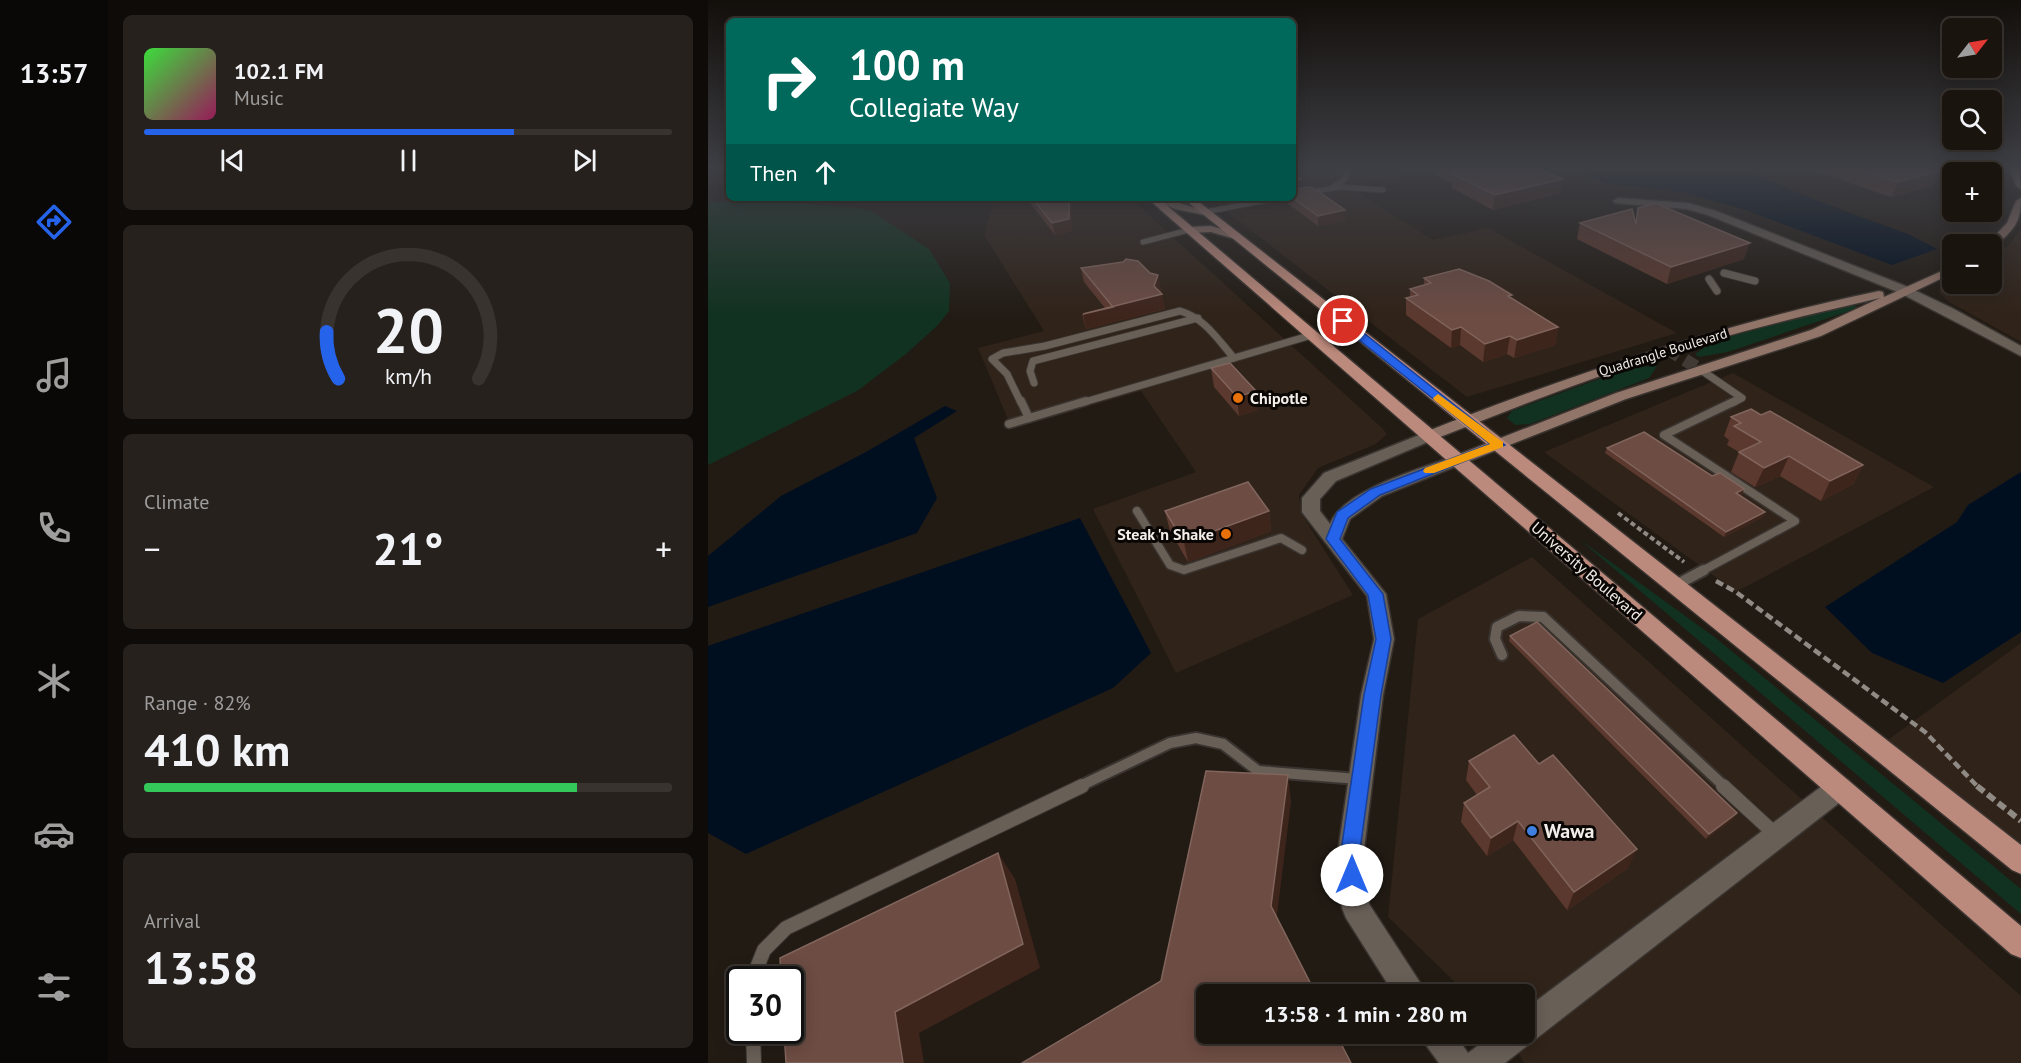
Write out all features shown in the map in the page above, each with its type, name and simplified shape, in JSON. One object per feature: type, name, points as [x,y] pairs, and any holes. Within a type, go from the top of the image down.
[{"type":"main road","name":"University Boulevard","points":[[1175,218],[2021,944]]},
{"type":"main road","points":[[1212,218],[2021,861]]},
{"type":"street","points":[[1723,218],[1904,290],[1950,312],[2021,352]]},
{"type":"street","points":[[2002,234],[2012,224],[2015,218]]},
{"type":"street","points":[[1189,230],[1211,229],[1235,236]]},
{"type":"street","name":"Quadrangle Boulevard","points":[[1458,460],[1621,396],[1816,333],[1942,274]]},
{"type":"street","name":"Quadrangle Boulevard","points":[[1429,436],[1587,376],[1715,335],[1786,315],[1904,290]]},
{"type":"street","points":[[1405,984],[1356,908],[1350,858],[1372,695],[1384,639],[1376,594],[1311,512],[1311,498],[1330,477],[1429,436]]},
{"type":"street","points":[[1333,539],[1342,516],[1376,492],[1458,460]]},
{"type":"street","points":[[1535,1021],[1839,788]]},
{"type":"street","points":[[1444,1044],[1457,1063]]},
{"type":"street","points":[[1480,1063],[1505,1044]]},
{"type":"lane","points":[[1143,242],[1189,230]]},
{"type":"lane","points":[[1724,273],[1755,281]]},
{"type":"lane","points":[[1709,279],[1717,291]]},
{"type":"lane","points":[[1029,418],[1006,374],[992,359],[1003,353],[1045,346],[1180,311],[1190,312],[1198,318],[1234,358]]},
{"type":"lane","points":[[1034,383],[1029,371],[1033,361],[1198,318]]},
{"type":"lane","points":[[1008,424],[1312,335]]},
{"type":"lane","points":[[1676,585],[1795,521],[1664,435],[1742,398],[1701,370]]},
{"type":"lane","points":[[1137,511],[1170,566],[1184,570],[1281,538],[1302,550]]},
{"type":"lane","points":[[1502,655],[1495,639],[1497,627],[1515,617],[1528,614],[1543,617],[1777,836]]},
{"type":"lane","points":[[758,966],[765,950],[786,928],[1170,743],[1196,738],[1223,744],[1258,771],[1361,780]]},
{"type":"lane","points":[[753,1044],[754,1063]]},
{"type":"path","points":[[1611,507],[1676,557],[1736,592],[1925,732],[1983,792],[2021,821]]},
{"type":"shaded area","points":[[989,218],[1151,218],[1382,428],[1387,434],[1376,444],[1318,468],[1299,495],[1301,513],[1353,595],[1176,673],[1093,509],[1196,472],[1141,391],[1012,429],[978,348],[1044,331],[984,235]]},
{"type":"shaded area","points":[[1234,218],[1398,218],[1433,240],[1488,228],[1677,333],[1467,397]]},
{"type":"shaded area","points":[[2021,229],[2021,342],[1949,302],[1940,293],[1939,288],[1942,286],[1942,294],[2002,294],[2002,250],[2008,246]]},
{"type":"shaded area","points":[[1733,373],[1934,487],[1736,592],[1544,452]]},
{"type":"shaded area","points":[[1532,557],[2021,996],[2021,1063],[1524,1063],[1514,1044],[1535,1044],[1535,984],[1457,984],[1388,917],[1418,619]]},
{"type":"shaded area","points":[[2021,643],[2021,849],[1885,742]]},
{"type":"green space","points":[[708,218],[881,218],[929,249],[950,283],[949,311],[938,325],[906,354],[857,391],[708,465]]},
{"type":"green space","points":[[1851,303],[1858,308],[1728,352],[1699,357],[1695,354],[1713,341]]},
{"type":"green space","points":[[1657,366],[1649,378],[1530,424],[1515,425],[1507,418],[1512,411],[1632,367]]},
{"type":"green space","points":[[1579,539],[1717,639],[2021,889],[2021,914]]},
{"type":"water","points":[[1766,218],[1863,218],[1908,234],[1937,249],[1892,265]]},
{"type":"water","points":[[945,406],[957,411],[914,438],[937,498],[917,533],[708,607],[708,556],[781,496],[866,452]]},
{"type":"water","points":[[2021,472],[2021,632],[1943,683],[1872,653],[1825,607],[1957,522],[1968,505]]},
{"type":"water","points":[[1080,518],[1151,653],[1113,688],[746,854],[708,833],[708,646]]},
{"type":"building","points":[[1048,218],[1069,218],[1069,219],[1052,223]]},
{"type":"building","points":[[1600,218],[1634,218],[1636,224],[1637,218],[1690,218],[1750,243],[1671,267],[1580,223]]},
{"type":"building","points":[[1126,259],[1138,261],[1150,273],[1158,275],[1154,286],[1162,294],[1113,307],[1081,268],[1123,262]]},
{"type":"building","points":[[1459,269],[1489,281],[1512,295],[1508,296],[1558,327],[1517,340],[1510,336],[1485,344],[1461,327],[1452,330],[1406,298],[1418,295],[1410,289],[1431,283],[1424,278]]},
{"type":"building","points":[[1230,363],[1256,391],[1237,397],[1211,368]]},
{"type":"building","points":[[1751,409],[1761,415],[1770,411],[1863,465],[1830,481],[1789,456],[1764,468],[1739,452],[1761,442],[1734,426],[1741,423],[1731,417]]},
{"type":"building","points":[[1644,432],[1712,476],[1720,473],[1744,489],[1736,493],[1765,512],[1726,532],[1607,448]]},
{"type":"building","points":[[1248,482],[1269,511],[1184,542],[1165,511]]},
{"type":"building","points":[[1537,622],[1737,813],[1709,834],[1510,636]]},
{"type":"building","name":"Wawa","points":[[1514,735],[1539,764],[1553,755],[1637,849],[1574,892],[1518,821],[1491,838],[1464,803],[1490,787],[1469,761]]},
{"type":"building","points":[[1206,771],[1288,775],[1271,906],[1311,984],[1196,984],[1196,1044],[1341,1044],[1351,1063],[1022,1063],[1161,981]]},
{"type":"building","points":[[998,853],[1023,944],[895,1012],[903,1063],[786,1063],[785,1044],[804,1044],[804,966],[780,966],[780,958]]},
{"type":"tunnel","points":[[1668,349],[1701,370]]},
{"type":"slow traffic","points":[[1430,471],[1498,445],[1438,398]]},
{"type":"place","name":"Chipotle","points":[[1238,398]]},
{"type":"place","name":"Steak 'n Shake","points":[[1226,534]]},
{"type":"place","name":"Wawa","points":[[1532,831]]},
{"type":"route","points":[[1343,321],[1498,445],[1376,492],[1342,516],[1333,539],[1376,594],[1384,639],[1372,695],[1350,858],[1352,875]]}]
